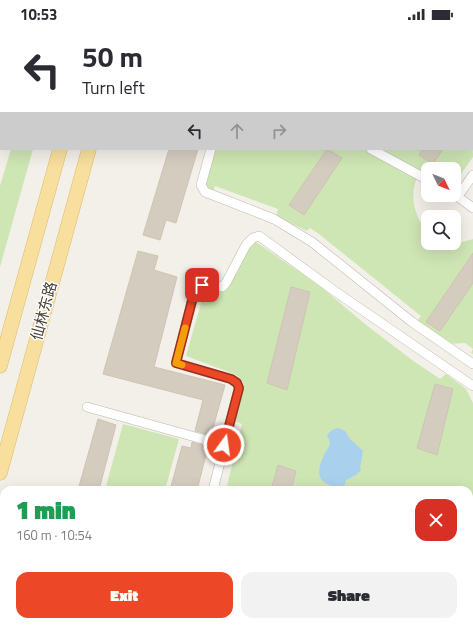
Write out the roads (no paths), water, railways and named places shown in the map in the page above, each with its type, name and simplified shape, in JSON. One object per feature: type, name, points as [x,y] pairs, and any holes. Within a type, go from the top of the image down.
[{"type":"main road","name":"仙林东路","points":[[0,366],[60,150]]},
{"type":"main road","name":"仙林东路","points":[[0,473],[89,150]]},
{"type":"street","points":[[212,150],[200,185],[205,192],[274,219],[312,242],[412,322],[473,364]]},
{"type":"street","points":[[373,150],[421,176]]},
{"type":"street","points":[[461,189],[473,175]]},
{"type":"street","points":[[461,199],[473,208]]},
{"type":"street","points":[[214,486],[239,388],[237,383],[231,379],[176,363],[194,293],[202,285],[222,286],[226,283],[246,245],[252,238],[259,236],[336,292],[473,386]]},
{"type":"street","points":[[87,407],[224,445]]},
{"type":"water","points":[[338,428],[345,431],[350,439],[363,451],[360,468],[361,470],[356,475],[346,480],[344,486],[332,486],[328,484],[323,481],[319,473],[325,453],[330,444],[327,435],[332,430]]}]
